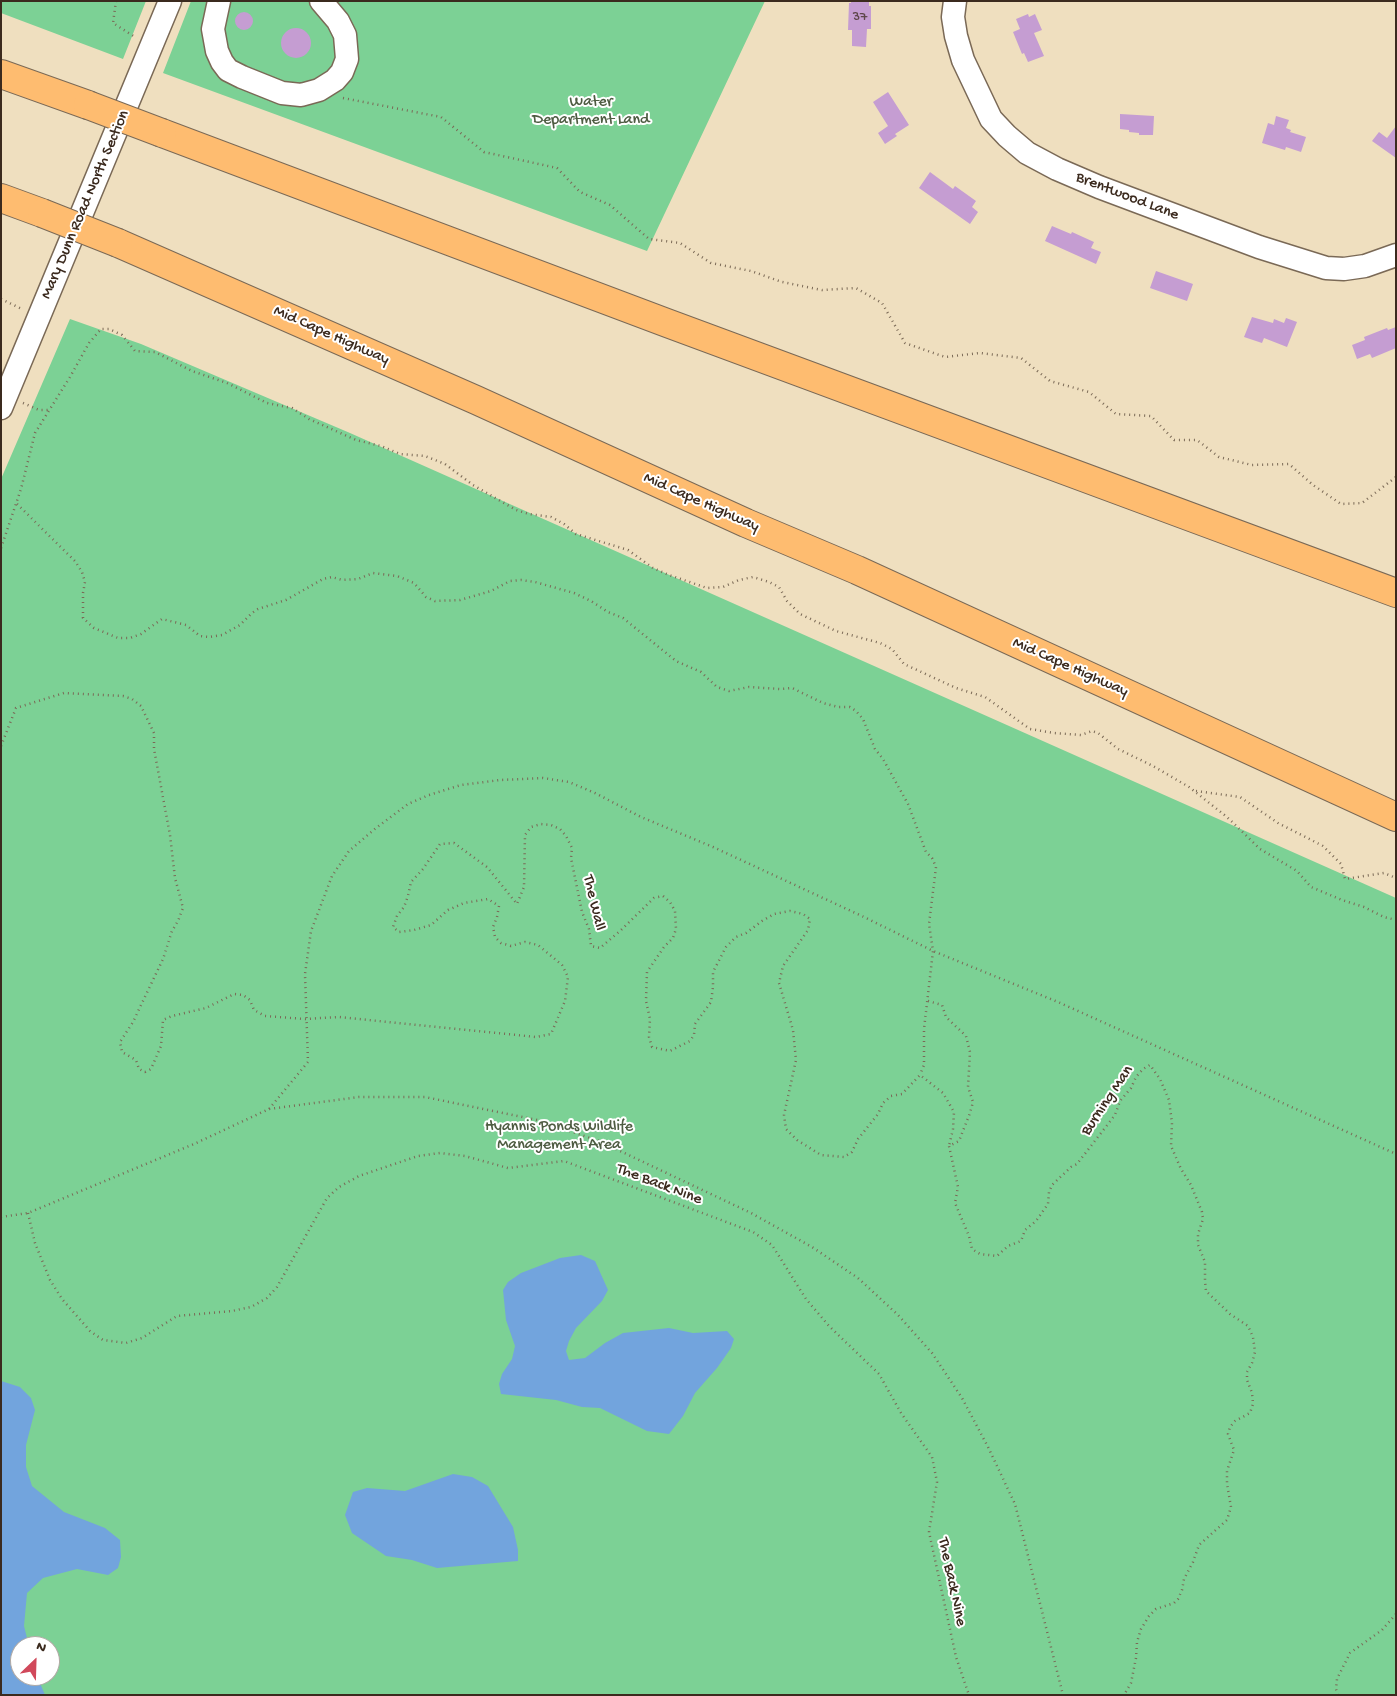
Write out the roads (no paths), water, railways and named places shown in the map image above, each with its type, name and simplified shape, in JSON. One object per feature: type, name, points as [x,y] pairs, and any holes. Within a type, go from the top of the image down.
[{"type":"highway","points":[[1,74],[88,105],[676,327],[1396,593]]},
{"type":"highway","name":"Mid Cape Highway","points":[[1,198],[118,243],[476,400],[737,519],[857,570],[1396,817]]},
{"type":"street","name":"Mary Dunn Road North Section","points":[[4,401],[170,1]]},
{"type":"street","points":[[219,1],[213,29],[222,62],[228,70],[282,93],[301,95],[319,90],[335,80],[342,72],[347,59],[345,35],[338,21],[321,1]]},
{"type":"street","name":"Brentwood Lane","points":[[954,1],[953,16],[956,36],[963,60],[992,119],[1007,136],[1027,153],[1057,169],[1099,187],[1258,247],[1326,268],[1344,269],[1365,266],[1396,255]]},
{"type":"water","points":[[581,1255],[595,1261],[608,1290],[602,1301],[576,1328],[566,1351],[569,1360],[585,1358],[605,1343],[623,1333],[669,1328],[693,1333],[727,1331],[734,1339],[731,1348],[717,1368],[695,1393],[683,1416],[669,1434],[647,1431],[600,1408],[582,1407],[556,1400],[501,1394],[499,1384],[502,1374],[512,1359],[515,1346],[506,1320],[503,1290],[508,1282],[521,1273],[560,1258]]},
{"type":"water","points":[[1,1381],[20,1387],[31,1398],[35,1410],[26,1445],[26,1467],[32,1486],[64,1512],[105,1528],[120,1540],[121,1557],[118,1568],[108,1575],[77,1569],[43,1578],[27,1593],[24,1626],[26,1636],[10,1636],[10,1686],[41,1686],[45,1695],[1,1695]]},
{"type":"water","points":[[453,1474],[472,1477],[488,1486],[513,1527],[518,1550],[518,1561],[437,1568],[412,1560],[386,1556],[352,1533],[345,1515],[353,1492],[367,1488],[405,1491]]},
{"type":"park label","name":"Water Department Land","points":[[591,112]]},
{"type":"park label","name":"Hyannis Ponds Wildlife Management Area","points":[[559,1137]]}]
